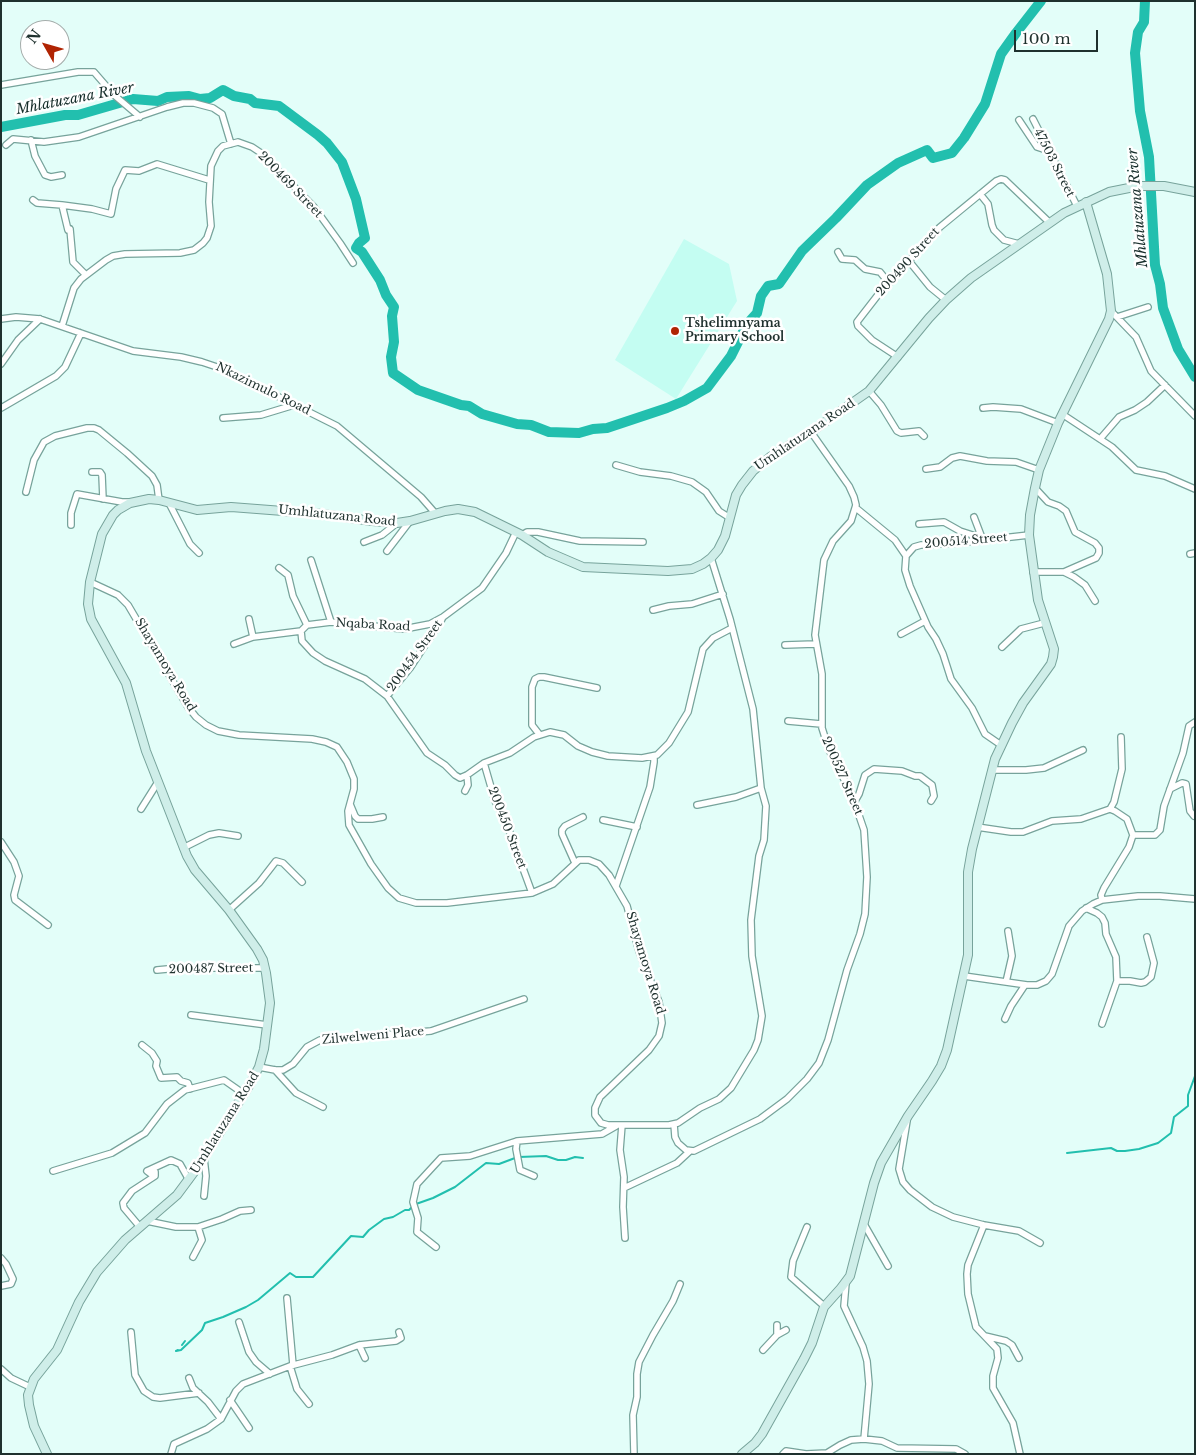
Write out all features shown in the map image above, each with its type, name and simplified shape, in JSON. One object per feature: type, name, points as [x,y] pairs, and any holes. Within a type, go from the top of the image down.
[{"type":"street","points":[[1,85],[78,72],[94,72],[114,95],[140,117]]},
{"type":"street","points":[[6,145],[12,140],[44,142],[69,139],[183,103],[203,104],[222,114],[231,144],[223,146],[218,151],[211,166],[209,180],[210,232],[207,238],[198,248],[187,252],[170,255],[118,255],[106,260],[86,275],[72,292],[62,326]]},
{"type":"street","name":"47503 Street","points":[[1032,119],[1077,206]]},
{"type":"street","points":[[1019,120],[1037,147],[1049,151]]},
{"type":"street","points":[[30,140],[35,156],[45,175],[51,177],[62,175]]},
{"type":"street","name":"200469 Street","points":[[231,144],[238,142],[245,144],[261,153],[314,208],[340,242],[353,263]]},
{"type":"street","points":[[33,200],[37,203],[92,209],[111,214],[116,189],[125,170],[139,171],[157,164],[209,180]]},
{"type":"street","name":"200490 Street","points":[[898,357],[878,345],[856,323],[888,283],[940,227],[996,181],[1004,179],[1050,223]]},
{"type":"street","name":"Umhlatuzana Road","points":[[30,1387],[38,1372],[56,1350],[79,1302],[97,1272],[125,1240],[177,1195],[190,1180],[244,1094],[259,1066],[264,1049],[270,1003],[269,985],[265,968],[254,944],[229,910],[195,870],[183,848],[138,727],[126,683],[91,619],[88,604],[90,582],[96,556],[105,526],[118,510],[135,501],[159,500],[197,510],[231,507],[322,514],[397,523],[435,513],[452,510],[470,510],[519,534],[548,552],[582,567],[678,571],[698,567],[711,558],[722,542],[739,490],[753,471],[770,457],[811,432],[870,391],[929,318],[971,278],[1077,206],[1109,192],[1139,186],[1164,186],[1195,192]]},
{"type":"street","points":[[980,194],[988,204],[994,230],[1004,240],[1019,244]]},
{"type":"street","points":[[747,1452],[762,1434],[804,1359],[812,1343],[824,1306],[846,1283],[850,1276],[881,1163],[908,1116],[941,1066],[947,1050],[968,955],[968,872],[992,770],[1001,744],[1023,703],[1051,664],[1054,649],[1044,623],[1033,572],[1029,535],[1030,515],[1035,488],[1039,470],[1058,423],[1109,319],[1111,311],[1107,274],[1086,202]]},
{"type":"street","points":[[62,205],[68,230],[70,229],[73,262],[86,275]]},
{"type":"street","points":[[838,252],[842,259],[855,260],[865,269],[880,272],[888,283]]},
{"type":"street","points":[[909,261],[930,287],[946,300]]},
{"type":"street","points":[[1117,317],[1148,307]]},
{"type":"street","points":[[1111,311],[1136,337],[1148,365],[1164,385],[1195,416]]},
{"type":"street","name":"Nkazimulo Road","points":[[1,319],[16,317],[40,319],[133,350],[180,357],[213,365],[326,419],[346,433],[421,497],[435,513]]},
{"type":"street","points":[[1,364],[18,340],[40,319]]},
{"type":"street","points":[[1,408],[56,376],[65,367],[80,333]]},
{"type":"street","points":[[1100,438],[1118,417],[1135,410],[1147,402],[1164,385]]},
{"type":"street","points":[[870,391],[897,431],[901,433],[919,431],[924,436]]},
{"type":"street","points":[[223,418],[261,415],[294,405]]},
{"type":"street","points":[[983,408],[993,406],[1021,409],[1058,423]]},
{"type":"street","points":[[1062,414],[1100,438],[1136,470],[1165,476],[1195,489]]},
{"type":"street","points":[[26,492],[34,460],[43,444],[55,436],[94,428],[127,453],[150,474],[156,483],[159,500]]},
{"type":"street","points":[[811,432],[849,486],[854,496],[856,508],[894,540],[906,556],[907,576],[925,621],[943,654],[951,679],[972,708],[984,732],[1001,744]]},
{"type":"street","points":[[926,469],[940,467],[952,458],[960,456],[988,461],[1016,462],[1039,470]]},
{"type":"street","points":[[616,465],[640,472],[671,476],[692,482],[706,492],[718,511],[730,518]]},
{"type":"street","points":[[92,472],[100,472],[102,475],[103,499]]},
{"type":"street","points":[[1033,572],[1064,572],[1096,558],[1099,553],[1099,548],[1095,543],[1075,532],[1066,511],[1048,502],[1035,488]]},
{"type":"street","points":[[72,525],[71,514],[77,494],[122,502],[135,501]]},
{"type":"street","points":[[169,503],[190,544],[199,553]]},
{"type":"street","name":"200527 Street","points":[[624,1188],[677,1163],[690,1151],[703,1148],[760,1119],[787,1099],[807,1079],[819,1063],[865,914],[868,886],[864,830],[855,801],[830,750],[821,724],[822,674],[815,644],[815,623],[824,560],[833,541],[851,521],[856,508]]},
{"type":"street","points":[[974,516],[983,539]]},
{"type":"street","points":[[387,551],[410,521]]},
{"type":"street","points":[[919,524],[944,522],[960,531],[983,539]]},
{"type":"street","points":[[364,542],[382,536],[397,523]]},
{"type":"street","points":[[519,534],[538,532],[580,541],[643,542]]},
{"type":"street","name":"Nqaba Road","points":[[308,625],[331,622],[404,629],[426,625],[443,617],[482,588],[519,534]]},
{"type":"street","name":"200514 Street","points":[[906,556],[914,547],[921,545],[1029,535]]},
{"type":"street","points":[[690,1151],[678,1143],[675,1137],[674,1124],[724,1096],[731,1088],[750,1059],[758,1040],[762,1016],[752,956],[751,920],[758,863],[764,840],[766,806],[761,788],[753,709],[723,594],[711,558]]},
{"type":"street","points":[[311,560],[331,622]]},
{"type":"street","points":[[234,644],[253,637],[301,631],[308,625],[293,596],[288,575],[279,568]]},
{"type":"street","points":[[1064,572],[1080,580],[1095,601]]},
{"type":"street","name":"Shayamoya Road","points":[[90,582],[118,595],[128,605],[188,707],[206,725],[239,735],[312,739],[337,747],[352,773],[354,789],[348,820],[354,836],[394,895],[405,901],[416,903],[446,903],[532,893],[553,884],[575,863],[583,859],[596,863],[605,870],[624,898],[630,914],[639,951],[658,1002],[662,1023],[660,1036],[649,1050],[604,1092],[596,1103],[595,1115],[601,1123],[608,1125],[674,1124]]},
{"type":"street","points":[[653,610],[692,604],[723,594]]},
{"type":"street","name":"200454 Street","points":[[387,696],[410,668],[443,617]]},
{"type":"street","points":[[248,619],[253,637]]},
{"type":"street","points":[[901,634],[925,621]]},
{"type":"street","points":[[1002,648],[1021,628],[1044,623]]},
{"type":"street","points":[[301,631],[302,641],[316,656],[366,679],[387,696],[427,753],[460,778],[484,763],[510,753],[539,734],[550,732],[564,735],[578,746],[608,756],[636,758],[654,756],[670,743],[688,712],[703,649],[713,638],[732,628]]},
{"type":"street","points":[[785,645],[815,644]]},
{"type":"street","points":[[539,734],[532,725],[532,687],[535,679],[544,677],[597,688]]},
{"type":"street","points":[[788,721],[821,724]]},
{"type":"street","points":[[1134,835],[1149,836],[1159,832],[1164,806],[1183,753],[1189,726],[1195,722]]},
{"type":"street","points":[[978,827],[1023,832],[1052,821],[1081,819],[1110,809],[1114,802],[1122,770],[1121,737]]},
{"type":"street","points":[[992,770],[1044,768],[1083,750]]},
{"type":"street","points":[[616,886],[650,787],[654,756]]},
{"type":"street","name":"200450 Street","points":[[484,763],[495,801],[506,822],[532,893]]},
{"type":"street","points":[[855,801],[865,774],[874,769],[902,771],[920,776],[932,785],[934,796],[931,801]]},
{"type":"street","points":[[465,791],[468,784],[467,775]]},
{"type":"street","points":[[141,809],[158,782]]},
{"type":"street","points":[[1170,789],[1182,783],[1186,784],[1190,811],[1194,816]]},
{"type":"street","points":[[698,805],[736,797],[761,788]]},
{"type":"street","points":[[350,804],[355,816],[358,818],[372,819],[383,817]]},
{"type":"street","points":[[1102,900],[1101,895],[1104,888],[1129,847],[1134,835],[1127,819],[1110,809]]},
{"type":"street","points":[[575,863],[562,830],[565,826],[583,817]]},
{"type":"street","points":[[603,820],[637,827]]},
{"type":"street","points":[[183,848],[209,835],[219,833],[238,836]]},
{"type":"street","points":[[1,842],[14,862],[20,876],[14,895],[15,900],[48,925]]},
{"type":"street","points":[[229,910],[259,883],[276,861],[280,861],[302,882]]},
{"type":"street","points":[[964,976],[1024,985],[1037,985],[1048,979],[1052,974],[1066,930],[1073,919],[1086,908],[1102,900],[1149,896],[1195,899]]},
{"type":"street","points":[[1086,908],[1098,912],[1104,920],[1106,934],[1116,957],[1118,981],[1102,1024]]},
{"type":"street","points":[[1006,982],[1012,956],[1008,932]]},
{"type":"street","points":[[1118,981],[1141,983],[1151,976],[1154,963],[1147,937]]},
{"type":"street","name":"200487 Street","points":[[157,970],[178,968],[265,968]]},
{"type":"street","points":[[1005,1019],[1024,985]]},
{"type":"street","name":"Zilwelweni Place","points":[[275,1070],[288,1068],[307,1047],[320,1040],[430,1031],[524,999]]},
{"type":"street","points":[[191,1015],[267,1025]]},
{"type":"street","points":[[142,1045],[152,1053],[157,1061],[156,1066],[161,1078],[177,1077],[181,1081],[188,1083],[190,1089]]},
{"type":"street","points":[[259,1066],[275,1070],[296,1094],[323,1107]]},
{"type":"street","points":[[53,1171],[112,1153],[145,1133],[167,1104],[185,1090],[224,1080],[244,1094]]},
{"type":"street","points":[[908,1116],[899,1164],[901,1176],[906,1187],[944,1214],[984,1225],[1019,1231],[1040,1243]]},
{"type":"street","points":[[436,1247],[417,1232],[418,1218],[413,1202],[418,1184],[441,1158],[470,1156],[517,1141],[602,1134],[619,1125],[624,1188],[625,1238]]},
{"type":"street","points":[[517,1141],[516,1149],[520,1170],[534,1176]]},
{"type":"street","points":[[204,1158],[206,1176],[204,1196]]},
{"type":"street","points":[[140,1227],[124,1208],[123,1203],[132,1191],[155,1176],[154,1172],[151,1174],[147,1171],[171,1160],[180,1164],[190,1180]]},
{"type":"street","points":[[147,1221],[176,1227],[198,1227],[240,1211],[251,1210]]},
{"type":"street","points":[[864,1224],[888,1266]]},
{"type":"street","points":[[984,1225],[970,1258],[967,1274],[971,1309],[976,1327],[998,1353],[998,1362],[993,1376],[993,1388],[1013,1423],[1020,1454]]},
{"type":"street","points":[[193,1257],[202,1240],[198,1227]]},
{"type":"street","points":[[807,1227],[793,1261],[791,1277],[824,1306]]},
{"type":"street","points":[[1,1258],[6,1264],[13,1280],[11,1284],[1,1286]]},
{"type":"street","points":[[846,1283],[844,1306],[865,1353],[869,1378],[864,1439]]},
{"type":"street","points":[[634,1454],[633,1415],[637,1397],[639,1362],[673,1301],[680,1284]]},
{"type":"street","points":[[287,1298],[292,1366],[297,1389],[309,1404]]},
{"type":"street","points":[[239,1322],[249,1352],[256,1362],[270,1374]]},
{"type":"street","points":[[777,1325],[777,1335]]},
{"type":"street","points":[[763,1350],[777,1335],[786,1330]]},
{"type":"street","points":[[131,1332],[135,1375],[144,1391],[160,1398],[199,1393]]},
{"type":"street","points":[[171,1454],[174,1444],[206,1429],[221,1419],[230,1400],[243,1384],[359,1345],[396,1341],[401,1338],[399,1332]]},
{"type":"street","points":[[983,1336],[1006,1341],[1012,1345],[1019,1358]]},
{"type":"street","points":[[359,1345],[365,1358]]},
{"type":"street","points":[[1,1369],[11,1378],[30,1387],[28,1395],[31,1414],[47,1454]]},
{"type":"street","points":[[189,1378],[193,1388],[208,1402],[221,1419]]},
{"type":"street","points":[[230,1400],[249,1428]]},
{"type":"street","points":[[783,1454],[786,1451],[806,1454],[827,1453],[851,1440],[864,1439],[882,1441],[897,1448],[956,1449],[965,1454]]},
{"type":"shaded area","name":"Tshelimnyama Primary School","points":[[684,239],[729,264],[737,301],[676,399],[615,360]]},
{"type":"waterway","name":"Mhlatuzana River","points":[[1,127],[65,115],[78,115],[133,99],[158,101],[167,97],[189,96],[200,99],[210,98],[223,90],[234,96],[250,99],[255,103],[279,106],[318,135],[342,162],[356,199],[365,238],[356,248],[362,252],[394,307],[392,316],[394,342],[391,357],[393,373],[418,390],[469,406],[482,414],[517,424],[531,425],[549,432],[579,433],[607,428],[667,408],[707,388],[731,356],[747,324],[757,313],[761,296],[768,286],[779,284],[802,251],[867,185],[898,163],[927,150],[933,158],[952,153],[964,138],[985,104],[1001,54],[1041,1]]},
{"type":"waterway","name":"Mhlatuzana River","points":[[1145,1],[1144,22],[1138,32],[1135,53],[1140,111],[1149,157],[1155,265],[1163,308],[1178,349],[1195,377]]},
{"type":"waterway","points":[[1067,1153],[1111,1148],[1117,1151],[1125,1151],[1158,1143],[1171,1133],[1174,1117],[1188,1106],[1188,1095],[1195,1076]]},
{"type":"waterway","points":[[519,1157],[546,1156],[558,1160],[575,1157],[583,1158]]},
{"type":"waterway","points":[[416,1204],[455,1187],[486,1163],[499,1164],[515,1158]]},
{"type":"waterway","points":[[178,1350],[176,1351],[181,1350],[202,1330],[205,1323],[223,1317],[258,1300],[290,1273],[296,1277],[313,1277],[351,1236],[363,1237],[384,1219],[393,1217],[412,1207]]},
{"type":"waterway","points":[[182,1345],[185,1341]]},
{"type":"place","name":"Tshelimnyama Primary School","points":[[675,331]]}]
